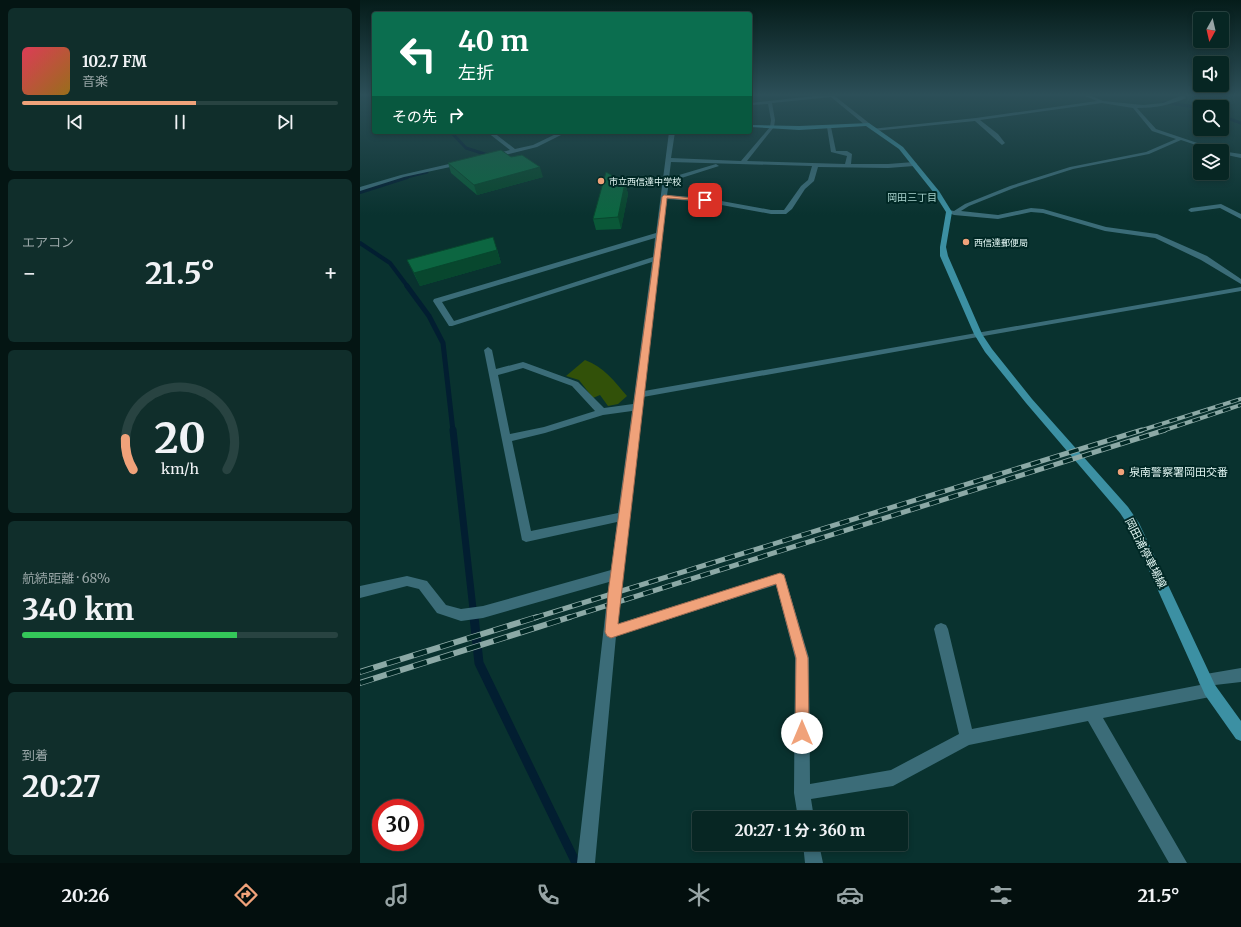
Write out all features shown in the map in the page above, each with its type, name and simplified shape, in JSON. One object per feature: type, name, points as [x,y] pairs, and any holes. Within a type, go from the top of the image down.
[{"type":"main road","points":[[881,134],[901,148],[952,212]]},
{"type":"main road","name":"岡田浦停車場線","points":[[952,212],[943,247],[944,256],[978,334],[988,350],[1029,401],[1124,510],[1135,526],[1207,685],[1241,734]]},
{"type":"street","points":[[493,134],[514,151]]},
{"type":"street","points":[[489,157],[535,146],[559,134]]},
{"type":"street","points":[[586,863],[617,574],[672,134]]},
{"type":"street","points":[[743,163],[766,134]]},
{"type":"street","points":[[830,134],[834,152],[847,153],[850,155],[848,165]]},
{"type":"street","points":[[995,134],[1002,143]]},
{"type":"street","points":[[1165,134],[1180,140],[1201,144]]},
{"type":"street","points":[[952,212],[1012,186],[1072,168],[1148,153],[1180,140]]},
{"type":"street","points":[[1229,153],[1241,156]]},
{"type":"street","points":[[669,160],[848,165],[914,164]]},
{"type":"street","points":[[360,189],[403,176],[468,162]]},
{"type":"street","points":[[666,181],[730,162]]},
{"type":"street","points":[[664,197],[705,200],[771,212],[786,212],[792,207],[803,185],[811,181],[816,164]]},
{"type":"street","points":[[1191,210],[1221,206],[1241,218]]},
{"type":"street","points":[[952,212],[998,216],[1032,210],[1043,211],[1105,229],[1157,236],[1204,258],[1241,282]]},
{"type":"street","points":[[656,258],[452,324],[437,301],[660,234]]},
{"type":"street","points":[[639,395],[978,334],[1241,289]]},
{"type":"street","points":[[488,350],[526,538],[624,516]]},
{"type":"street","points":[[493,372],[523,365],[575,384],[602,412]]},
{"type":"street","points":[[506,439],[545,430],[602,412],[638,407]]},
{"type":"street","points":[[360,592],[407,580],[423,585],[442,609],[461,615],[483,612],[617,574]]},
{"type":"street","points":[[611,632],[780,578],[802,658],[802,793],[805,811]]},
{"type":"street","points":[[941,629],[967,738]]},
{"type":"street","points":[[802,793],[893,778],[967,738],[1092,714],[1241,675]]},
{"type":"street","points":[[1092,714],[1178,863]]},
{"type":"street","points":[[812,851],[814,863]]},
{"type":"green space","points":[[585,360],[598,366],[627,396],[618,404],[608,406],[600,395],[593,398],[579,380],[566,376]]},
{"type":"building","points":[[501,150],[511,157],[522,155],[540,167],[474,185],[448,163]]},
{"type":"building","points":[[606,172],[625,183],[618,217],[593,219]]},
{"type":"building","points":[[493,237],[497,250],[414,273],[407,260]]},
{"type":"waterway","points":[[453,134],[466,148],[488,155],[488,157]]},
{"type":"waterway","points":[[407,177],[427,172]]},
{"type":"waterway","points":[[360,192],[407,177]]},
{"type":"waterway","points":[[403,178],[407,177]]},
{"type":"waterway","points":[[360,243],[390,263],[408,287]]},
{"type":"waterway","points":[[407,286],[429,316],[443,343],[453,431]]},
{"type":"waterway","points":[[453,430],[474,618]]},
{"type":"waterway","points":[[474,617],[479,663],[576,863]]},
{"type":"railway","points":[[1139,431],[1241,399]]},
{"type":"railway","points":[[1162,431],[1241,405]]},
{"type":"railway","points":[[534,618],[1142,430]]},
{"type":"railway","points":[[567,618],[1165,430]]},
{"type":"railway","points":[[360,672],[537,617]]},
{"type":"railway","points":[[360,683],[570,617]]},
{"type":"place","name":"市立西信達中学校","points":[[601,181]]},
{"type":"place","name":"西信達郵便局","points":[[966,242]]},
{"type":"place","name":"泉南警察署岡田交番","points":[[1121,472]]},
{"type":"district","name":"岡田三丁目","points":[[912,197]]},
{"type":"route","points":[[705,200],[664,197],[614,593],[611,632],[780,578],[802,658],[802,733]]}]
